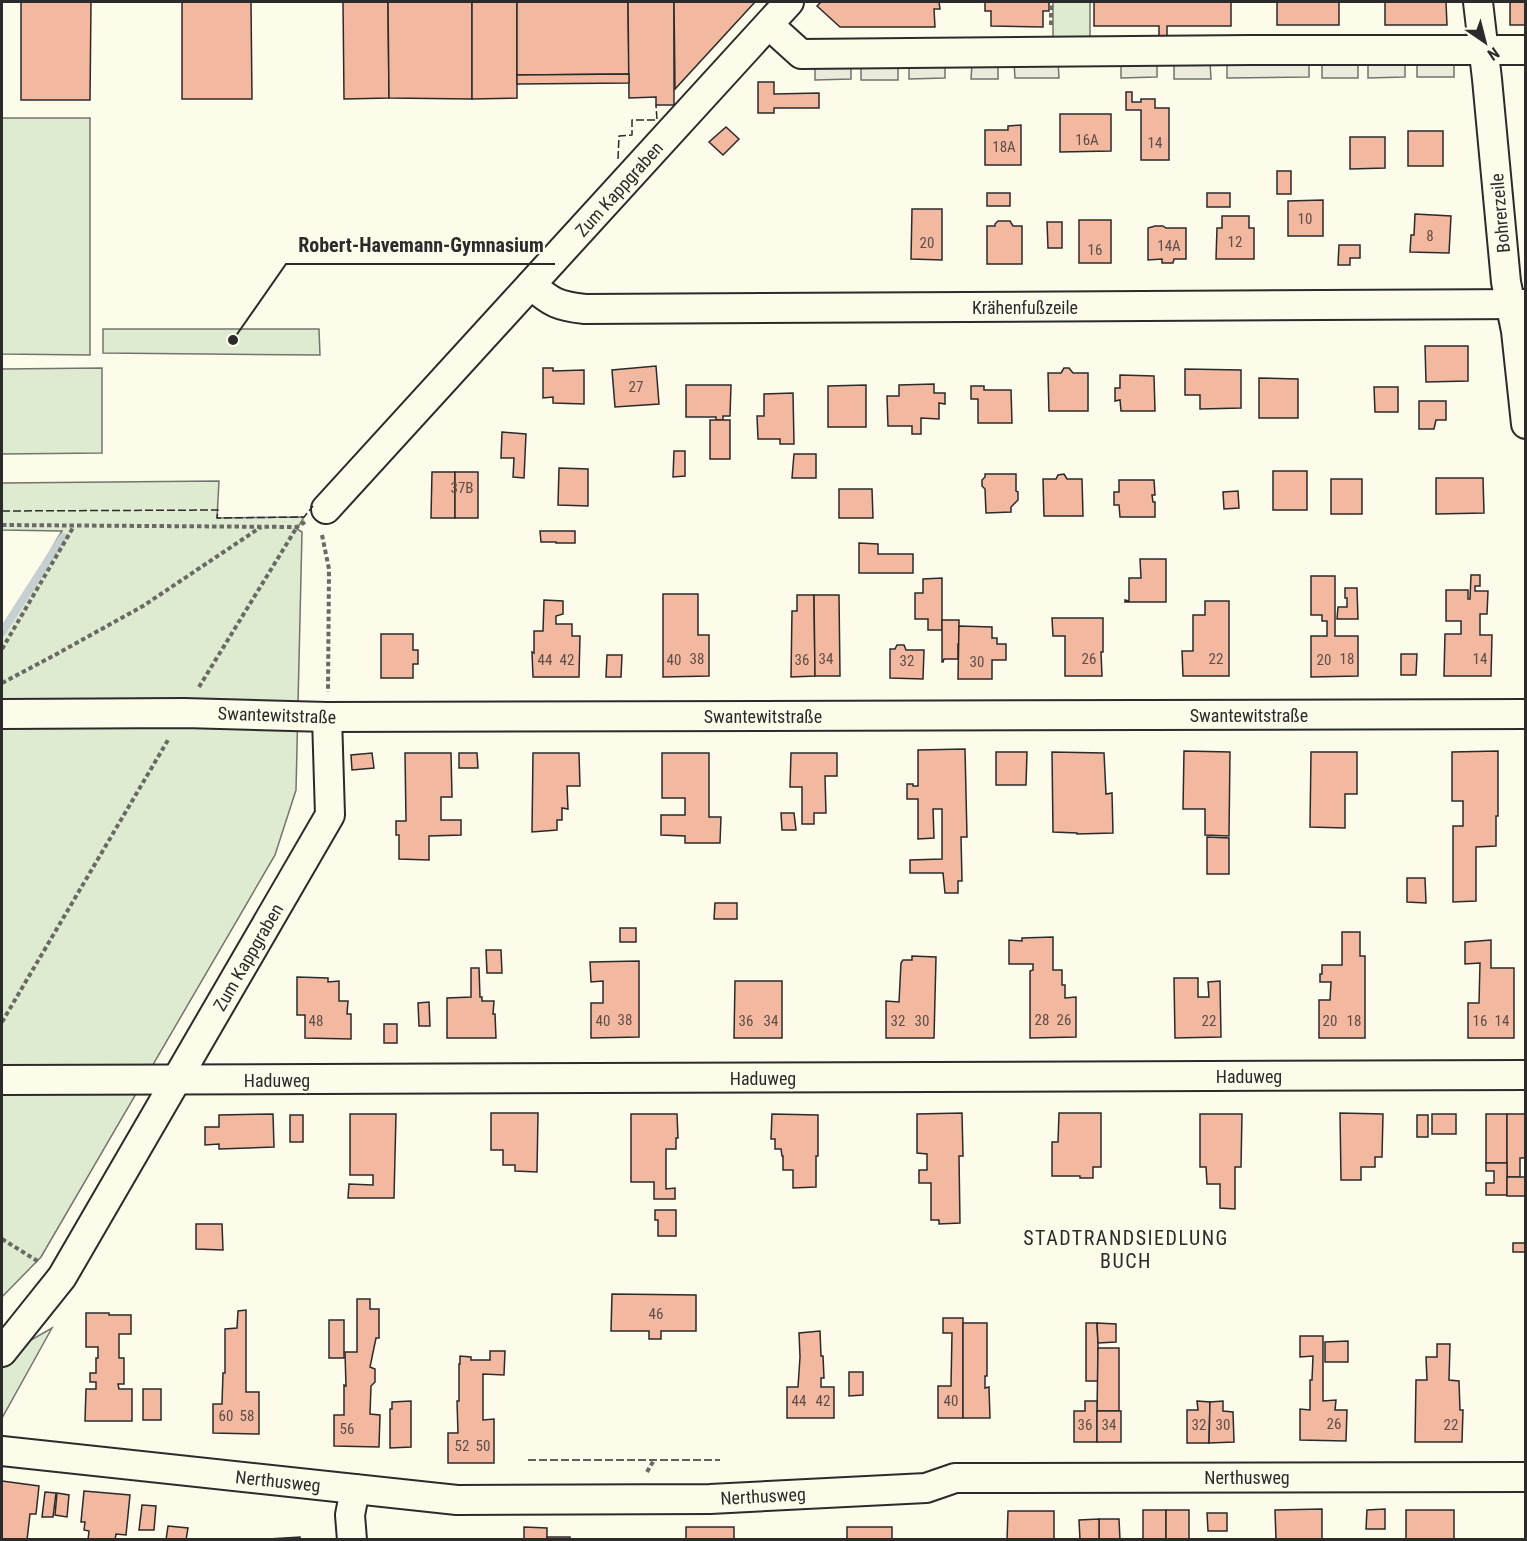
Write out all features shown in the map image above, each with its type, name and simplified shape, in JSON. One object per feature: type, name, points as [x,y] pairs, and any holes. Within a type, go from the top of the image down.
[{"type":"street","name":"Zum Kappgraben","points":[[322,512],[789,2]]},
{"type":"street","name":"Bohrerzeile","points":[[1478,2],[1506,282],[1518,304],[1516,332],[1526,424]]},
{"type":"street","points":[[769,25],[801,54],[1526,50]]},
{"type":"street","name":"Krähenfußzeile","points":[[531,285],[548,300],[563,306],[585,309],[1518,304]]},
{"type":"street","name":"Swantewitstraße","points":[[2,714],[184,712],[327,717],[1526,714]]},
{"type":"street","name":"Zum Kappgraben","points":[[2,1352],[62,1277],[330,815],[327,717]]},
{"type":"street","name":"Haduweg","points":[[2,1080],[1526,1075]]},
{"type":"street","name":"Nerthusweg","points":[[2,1451],[457,1500],[710,1499],[926,1488],[955,1478],[1526,1477]]},
{"type":"street","points":[[352,1539],[350,1515],[355,1489]]},
{"type":"path","points":[[1051,2],[1051,29]]},
{"type":"path","points":[[2,525],[297,526],[322,512],[328,569],[327,717]]},
{"type":"path","points":[[2,650],[74,525]]},
{"type":"path","points":[[2,683],[143,606],[261,526]]},
{"type":"path","points":[[2,1022],[184,712],[297,526]]},
{"type":"path","points":[[2,1239],[62,1277]]},
{"type":"green space","points":[[1053,2],[1090,2],[1090,39],[1053,39]]},
{"type":"green space","points":[[2,118],[90,118],[90,355],[2,354]]},
{"type":"green space","points":[[103,329],[319,329],[320,355],[103,353]]},
{"type":"green space","points":[[102,368],[102,453],[2,454],[2,369]]},
{"type":"green space","points":[[219,481],[217,518],[304,517],[297,529],[302,532],[296,790],[275,855],[41,1257],[2,1297],[2,634],[62,531],[2,530],[2,483]]},
{"type":"green space","points":[[52,1328],[2,1418],[2,1361],[10,1352]]},
{"type":"shaded area","points":[[1454,60],[1454,77],[1417,77],[1417,61]]},
{"type":"shaded area","points":[[1058,61],[1059,78],[1015,78],[1014,62]]},
{"type":"shaded area","points":[[1121,61],[1157,61],[1157,77],[1121,78]]},
{"type":"shaded area","points":[[1227,61],[1309,61],[1309,77],[1227,78]]},
{"type":"shaded area","points":[[1358,61],[1358,78],[1322,78],[1322,62]]},
{"type":"shaded area","points":[[1368,61],[1405,61],[1405,77],[1368,78]]},
{"type":"shaded area","points":[[909,62],[945,62],[945,78],[909,79]]},
{"type":"shaded area","points":[[1210,62],[1211,79],[1174,79],[1174,63]]},
{"type":"shaded area","points":[[851,63],[851,79],[815,80],[815,64]]},
{"type":"shaded area","points":[[898,63],[898,80],[861,80],[861,64]]},
{"type":"shaded area","points":[[972,63],[998,63],[998,79],[971,79]]},
{"type":"building","points":[[21,2],[91,2],[90,100],[21,100]]},
{"type":"building","points":[[182,2],[251,2],[252,99],[182,99]]},
{"type":"building","points":[[343,2],[388,2],[389,98],[344,99]]},
{"type":"building","points":[[388,2],[472,2],[472,99],[389,98]]},
{"type":"building","points":[[472,2],[517,2],[517,98],[472,99]]},
{"type":"building","points":[[517,2],[628,2],[629,74],[517,75]]},
{"type":"building","points":[[628,2],[674,2],[674,105],[656,105],[656,97],[629,98]]},
{"type":"building","points":[[674,2],[755,2],[675,89]]},
{"type":"building","points":[[821,2],[939,2],[940,9],[934,9],[935,27],[840,27],[817,6]]},
{"type":"building","points":[[985,2],[1049,2],[1049,11],[1043,11],[1043,27],[991,26],[991,11],[985,11]]},
{"type":"building","points":[[1094,2],[1231,2],[1231,26],[1167,26],[1167,38],[1159,38],[1159,26],[1094,26]]},
{"type":"building","points":[[1277,2],[1339,2],[1339,25],[1277,25]]},
{"type":"building","points":[[1385,2],[1446,2],[1447,25],[1385,25]]},
{"type":"building","points":[[1510,2],[1526,2],[1526,25],[1510,25]]},
{"type":"building","points":[[629,74],[629,83],[517,84],[517,75]]},
{"type":"building","points":[[758,82],[774,82],[774,94],[819,93],[819,108],[774,108],[774,113],[758,113]]},
{"type":"building","points":[[1126,92],[1132,92],[1132,102],[1141,102],[1141,99],[1155,99],[1155,108],[1169,108],[1169,160],[1141,160],[1141,110],[1126,110]]},
{"type":"building","points":[[1060,114],[1111,114],[1111,151],[1060,152]]},
{"type":"building","points":[[1021,125],[1021,165],[985,165],[985,130],[1008,130],[1008,126]]},
{"type":"building","points":[[726,127],[739,139],[723,155],[709,142]]},
{"type":"building","points":[[1408,131],[1443,131],[1443,166],[1408,166]]},
{"type":"building","points":[[1350,137],[1385,137],[1385,168],[1350,169]]},
{"type":"building","points":[[1277,171],[1291,171],[1291,194],[1277,194]]},
{"type":"building","points":[[987,193],[1010,193],[1010,206],[987,206]]},
{"type":"building","points":[[1207,193],[1230,193],[1230,207],[1207,207]]},
{"type":"building","points":[[1323,200],[1323,236],[1288,236],[1288,201]]},
{"type":"building","points":[[912,209],[942,209],[942,260],[911,259]]},
{"type":"building","points":[[1415,214],[1451,216],[1449,253],[1410,252]]},
{"type":"building","points":[[1222,216],[1249,216],[1249,228],[1254,228],[1254,259],[1216,259],[1217,228],[1222,228]]},
{"type":"building","points":[[1079,220],[1111,220],[1111,263],[1079,263]]},
{"type":"building","points":[[998,221],[1010,221],[1013,226],[1022,226],[1022,264],[987,264],[987,226],[995,226]]},
{"type":"building","points":[[1047,222],[1062,222],[1062,248],[1048,248]]},
{"type":"building","points":[[1155,226],[1186,228],[1186,259],[1174,259],[1173,263],[1162,263],[1162,259],[1148,260],[1148,228]]},
{"type":"building","points":[[1339,245],[1360,245],[1360,258],[1350,258],[1350,265],[1338,265]]},
{"type":"building","points":[[1425,346],[1468,346],[1468,381],[1426,382]]},
{"type":"building","points":[[656,366],[659,404],[615,407],[612,370]]},
{"type":"building","points":[[543,368],[553,368],[553,371],[584,370],[584,404],[553,403],[553,397],[543,398]]},
{"type":"building","points":[[1064,368],[1069,368],[1073,373],[1088,373],[1088,411],[1049,411],[1048,373],[1061,373]]},
{"type":"building","points":[[1185,369],[1241,370],[1241,408],[1200,409],[1200,395],[1185,395]]},
{"type":"building","points":[[1120,375],[1154,376],[1155,411],[1121,411],[1120,400],[1115,401],[1115,388],[1120,388]]},
{"type":"building","points":[[1259,378],[1298,379],[1298,418],[1259,418]]},
{"type":"building","points":[[934,384],[934,393],[945,393],[945,404],[939,403],[939,419],[921,418],[921,434],[912,434],[912,426],[888,426],[887,396],[899,396],[899,385]]},
{"type":"building","points":[[686,385],[731,385],[730,416],[723,416],[723,420],[716,420],[716,417],[686,417]]},
{"type":"building","points":[[866,385],[866,427],[828,427],[828,386]]},
{"type":"building","points":[[971,386],[984,386],[984,390],[1011,390],[1012,423],[978,423],[978,399],[971,399]]},
{"type":"building","points":[[1374,387],[1398,387],[1398,412],[1375,412]]},
{"type":"building","points":[[793,393],[794,444],[780,444],[780,439],[758,439],[757,416],[764,416],[764,394]]},
{"type":"building","points":[[1419,401],[1446,401],[1446,420],[1436,420],[1434,429],[1419,429]]},
{"type":"building","points":[[710,420],[730,420],[730,459],[710,459]]},
{"type":"building","points":[[502,432],[526,434],[524,478],[513,477],[514,458],[501,458]]},
{"type":"building","points":[[674,451],[685,451],[685,476],[673,477]]},
{"type":"building","points":[[794,454],[816,454],[816,478],[792,478]]},
{"type":"building","points":[[559,468],[588,469],[588,506],[558,505]]},
{"type":"building","points":[[1273,471],[1307,471],[1307,510],[1273,510]]},
{"type":"building","points":[[432,472],[455,472],[455,518],[431,518]]},
{"type":"building","points":[[455,472],[478,472],[478,518],[455,518]]},
{"type":"building","points":[[985,474],[1016,474],[1018,500],[1011,507],[1011,512],[986,513],[985,489],[982,486]]},
{"type":"building","points":[[1064,474],[1067,479],[1082,479],[1083,516],[1044,516],[1043,479],[1056,479],[1058,475]]},
{"type":"building","points":[[1436,478],[1483,478],[1484,513],[1436,514]]},
{"type":"building","points":[[1331,479],[1362,479],[1362,514],[1331,514]]},
{"type":"building","points":[[1119,480],[1154,480],[1155,495],[1152,495],[1153,502],[1155,502],[1155,517],[1120,517],[1119,505],[1114,505],[1114,492],[1119,492]]},
{"type":"building","points":[[839,489],[872,489],[873,518],[839,518]]},
{"type":"building","points":[[1238,491],[1239,508],[1224,509],[1223,492]]},
{"type":"building","points":[[540,531],[575,531],[575,543],[541,542]]},
{"type":"building","points":[[859,543],[878,544],[878,554],[913,554],[913,573],[859,573]]},
{"type":"building","points":[[1140,559],[1166,559],[1166,602],[1125,602],[1125,600],[1129,601],[1129,578],[1141,578]]},
{"type":"building","points":[[1471,575],[1480,575],[1480,586],[1475,586],[1475,591],[1488,591],[1487,614],[1480,614],[1480,635],[1492,635],[1491,676],[1444,676],[1445,634],[1461,634],[1461,621],[1446,621],[1446,590],[1468,590],[1468,599],[1470,599]]},
{"type":"building","points":[[1311,576],[1335,576],[1335,636],[1358,636],[1358,676],[1311,677],[1311,636],[1327,636],[1327,621],[1322,621],[1322,615],[1311,615]]},
{"type":"building","points":[[942,578],[942,630],[928,630],[928,619],[915,619],[915,593],[923,593],[923,579]]},
{"type":"building","points":[[1345,588],[1357,588],[1358,619],[1337,619],[1338,607],[1347,607]]},
{"type":"building","points":[[663,594],[698,594],[698,635],[709,635],[709,676],[663,677]]},
{"type":"building","points":[[797,595],[814,595],[815,676],[791,677],[792,611],[797,611]]},
{"type":"building","points":[[814,595],[839,595],[840,676],[815,676]]},
{"type":"building","points":[[544,600],[563,601],[563,614],[556,616],[556,624],[572,624],[572,636],[580,636],[579,677],[533,677],[534,631],[543,631]]},
{"type":"building","points":[[1205,601],[1229,601],[1229,676],[1183,676],[1182,651],[1193,651],[1193,615],[1205,615]]},
{"type":"building","points":[[1052,618],[1103,618],[1102,676],[1065,676],[1065,636],[1053,636]]},
{"type":"building","points":[[942,620],[959,620],[958,659],[944,659],[942,662]]},
{"type":"building","points":[[959,626],[992,627],[992,638],[997,638],[997,644],[1006,644],[1006,660],[992,660],[992,679],[958,679]]},
{"type":"building","points":[[381,634],[413,634],[413,650],[418,650],[418,664],[413,664],[413,678],[381,678]]},
{"type":"building","points":[[897,645],[904,645],[906,650],[924,650],[923,679],[890,678],[890,649],[895,649]]},
{"type":"building","points":[[1401,654],[1417,654],[1416,675],[1401,675]]},
{"type":"building","points":[[607,655],[622,655],[621,677],[606,677]]},
{"type":"building","points":[[965,749],[967,837],[961,837],[962,881],[958,881],[958,893],[945,893],[943,873],[910,873],[910,860],[942,859],[942,809],[933,809],[934,838],[918,839],[918,799],[907,799],[907,784],[918,786],[918,750]]},
{"type":"building","points":[[1184,751],[1230,752],[1229,836],[1205,835],[1205,809],[1183,809]]},
{"type":"building","points":[[1498,751],[1496,846],[1476,847],[1476,901],[1453,902],[1453,826],[1463,826],[1463,801],[1452,801],[1452,752]]},
{"type":"building","points":[[996,752],[1027,752],[1026,785],[996,785]]},
{"type":"building","points":[[1052,752],[1104,753],[1106,794],[1112,793],[1113,833],[1053,832]]},
{"type":"building","points":[[1311,752],[1357,752],[1357,794],[1345,794],[1345,828],[1310,827]]},
{"type":"building","points":[[372,753],[374,768],[352,770],[351,755]]},
{"type":"building","points":[[405,753],[451,753],[452,797],[441,797],[441,820],[461,820],[461,835],[429,836],[429,860],[399,859],[399,835],[396,835],[396,821],[406,821]]},
{"type":"building","points":[[459,753],[477,753],[478,768],[459,768]]},
{"type":"building","points":[[533,753],[579,753],[580,786],[567,786],[568,809],[562,808],[562,820],[557,820],[557,830],[532,832]]},
{"type":"building","points":[[662,753],[709,753],[709,817],[721,817],[720,843],[685,843],[685,836],[661,835],[661,815],[685,815],[685,798],[662,798]]},
{"type":"building","points":[[791,753],[837,753],[837,776],[825,776],[826,813],[814,813],[814,824],[802,824],[802,787],[790,787]]},
{"type":"building","points":[[781,813],[794,813],[796,830],[782,830]]},
{"type":"building","points":[[1207,837],[1229,838],[1229,874],[1207,874]]},
{"type":"building","points":[[1407,878],[1425,878],[1426,903],[1407,902]]},
{"type":"building","points":[[715,903],[737,903],[737,919],[714,919]]},
{"type":"building","points":[[620,928],[636,928],[636,942],[620,942]]},
{"type":"building","points":[[1342,932],[1360,932],[1360,956],[1365,956],[1365,1038],[1319,1038],[1319,1000],[1330,1000],[1331,982],[1320,982],[1320,974],[1322,974],[1322,965],[1342,965]]},
{"type":"building","points":[[1053,937],[1053,970],[1062,970],[1065,998],[1076,997],[1076,1037],[1030,1038],[1030,971],[1033,970],[1033,964],[1009,964],[1009,940],[1022,941],[1022,938]]},
{"type":"building","points":[[1491,940],[1491,968],[1514,968],[1514,1038],[1468,1038],[1468,1003],[1479,1003],[1480,963],[1465,964],[1465,942]]},
{"type":"building","points":[[486,950],[501,950],[502,973],[487,973]]},
{"type":"building","points":[[912,956],[936,957],[934,1038],[886,1038],[886,1001],[899,1002],[901,963],[903,960],[912,960]]},
{"type":"building","points":[[639,961],[639,1037],[591,1038],[591,1003],[603,1003],[603,981],[591,982],[590,962]]},
{"type":"building","points":[[471,968],[479,968],[482,1001],[494,1001],[496,1038],[447,1038],[447,998],[471,997]]},
{"type":"building","points":[[297,977],[328,978],[328,982],[339,981],[339,1001],[348,1001],[347,1014],[351,1014],[351,1039],[305,1038],[305,1015],[297,1015]]},
{"type":"building","points":[[1174,978],[1198,978],[1198,997],[1209,997],[1208,982],[1220,981],[1221,1037],[1175,1038]]},
{"type":"building","points":[[735,981],[782,981],[782,1038],[734,1038]]},
{"type":"building","points":[[429,1002],[430,1026],[419,1026],[418,1003]]},
{"type":"building","points":[[384,1024],[397,1024],[397,1043],[384,1043]]},
{"type":"building","points":[[491,1113],[538,1113],[537,1172],[515,1171],[515,1165],[503,1165],[503,1150],[491,1150]]},
{"type":"building","points":[[962,1113],[963,1156],[959,1156],[960,1223],[939,1224],[939,1220],[931,1220],[931,1183],[919,1183],[919,1170],[927,1170],[927,1154],[917,1153],[917,1114]]},
{"type":"building","points":[[1059,1113],[1101,1113],[1101,1167],[1093,1167],[1093,1178],[1052,1176],[1052,1142],[1058,1142]]},
{"type":"building","points":[[1340,1113],[1383,1114],[1382,1157],[1375,1157],[1375,1167],[1361,1167],[1361,1180],[1341,1180]]},
{"type":"building","points":[[273,1114],[274,1147],[219,1149],[219,1144],[205,1145],[205,1127],[219,1127],[219,1115]]},
{"type":"building","points":[[350,1114],[396,1114],[394,1198],[348,1198],[349,1184],[373,1185],[373,1175],[350,1175]]},
{"type":"building","points":[[631,1114],[677,1114],[676,1149],[666,1149],[666,1189],[675,1188],[675,1199],[654,1199],[654,1182],[631,1182]]},
{"type":"building","points":[[772,1114],[818,1115],[816,1187],[793,1188],[793,1170],[783,1170],[781,1149],[775,1149],[775,1139],[771,1139]]},
{"type":"building","points":[[1200,1114],[1242,1114],[1241,1167],[1235,1167],[1235,1209],[1220,1208],[1220,1184],[1207,1184],[1206,1167],[1200,1167]]},
{"type":"building","points":[[1432,1114],[1456,1114],[1456,1134],[1432,1134]]},
{"type":"building","points":[[1486,1114],[1507,1114],[1507,1163],[1486,1163]]},
{"type":"building","points":[[1507,1114],[1526,1114],[1526,1158],[1520,1158],[1520,1177],[1507,1177]]},
{"type":"building","points":[[290,1115],[303,1115],[303,1142],[290,1142]]},
{"type":"building","points":[[1417,1115],[1428,1115],[1428,1137],[1417,1137]]},
{"type":"building","points":[[1486,1163],[1507,1163],[1507,1195],[1486,1195],[1486,1183],[1494,1183],[1494,1171],[1486,1171]]},
{"type":"building","points":[[1507,1177],[1526,1177],[1526,1196],[1507,1196]]},
{"type":"building","points":[[655,1210],[676,1210],[676,1236],[658,1236],[658,1220],[655,1220]]},
{"type":"building","points":[[196,1224],[222,1224],[223,1250],[196,1249]]},
{"type":"building","points":[[1513,1243],[1526,1243],[1526,1252],[1513,1252]]},
{"type":"building","points":[[612,1294],[696,1295],[696,1331],[661,1331],[661,1339],[649,1339],[649,1331],[611,1331]]},
{"type":"building","points":[[357,1299],[370,1299],[370,1309],[379,1309],[379,1338],[376,1338],[370,1367],[375,1369],[375,1382],[371,1386],[370,1414],[380,1415],[379,1447],[334,1446],[334,1415],[344,1415],[345,1352],[357,1352]]},
{"type":"building","points":[[246,1310],[246,1392],[259,1392],[259,1434],[213,1433],[213,1404],[222,1404],[225,1329],[237,1328],[238,1311]]},
{"type":"building","points":[[86,1313],[131,1315],[131,1334],[119,1334],[119,1358],[124,1358],[124,1384],[118,1384],[119,1389],[132,1389],[132,1421],[85,1421],[86,1389],[96,1389],[96,1382],[90,1382],[90,1373],[96,1373],[96,1358],[98,1358],[98,1347],[86,1347]]},
{"type":"building","points":[[943,1318],[963,1318],[963,1418],[938,1418],[938,1386],[951,1386],[952,1333],[943,1333]]},
{"type":"building","points":[[329,1320],[344,1320],[344,1358],[329,1358]]},
{"type":"building","points":[[963,1323],[987,1323],[985,1388],[989,1387],[990,1418],[963,1418]]},
{"type":"building","points":[[1086,1323],[1097,1323],[1098,1381],[1086,1381]]},
{"type":"building","points":[[1097,1323],[1116,1324],[1116,1342],[1098,1343]]},
{"type":"building","points":[[820,1331],[824,1378],[821,1378],[821,1387],[834,1387],[834,1418],[787,1418],[787,1387],[798,1387],[799,1333]]},
{"type":"building","points":[[1300,1336],[1323,1336],[1323,1401],[1336,1400],[1335,1410],[1347,1410],[1346,1441],[1300,1440],[1300,1409],[1310,1410],[1313,1356],[1300,1357]]},
{"type":"building","points":[[1348,1341],[1348,1362],[1325,1362],[1325,1342]]},
{"type":"building","points":[[1437,1344],[1450,1344],[1449,1380],[1459,1381],[1460,1410],[1463,1410],[1462,1442],[1415,1442],[1416,1380],[1427,1380],[1426,1357],[1437,1357]]},
{"type":"building","points":[[1098,1348],[1119,1348],[1119,1411],[1097,1411]]},
{"type":"building","points":[[490,1351],[505,1351],[504,1375],[483,1374],[483,1420],[494,1419],[494,1463],[448,1463],[448,1433],[458,1433],[457,1401],[459,1401],[460,1356],[471,1357],[471,1360],[490,1360]]},
{"type":"building","points":[[849,1372],[863,1372],[863,1395],[849,1396]]},
{"type":"building","points":[[143,1389],[161,1389],[161,1420],[143,1420]]},
{"type":"building","points":[[411,1401],[411,1447],[390,1448],[392,1402]]},
{"type":"building","points":[[1085,1401],[1097,1401],[1097,1442],[1074,1442],[1074,1411],[1085,1411]]},
{"type":"building","points":[[1197,1401],[1210,1402],[1209,1443],[1187,1443],[1187,1410],[1198,1410]]},
{"type":"building","points":[[1223,1401],[1223,1411],[1233,1412],[1234,1442],[1209,1443],[1210,1402]]},
{"type":"building","points":[[1097,1411],[1121,1411],[1121,1442],[1097,1442]]},
{"type":"building","points":[[2,1481],[39,1486],[36,1514],[30,1514],[27,1540],[2,1540]]},
{"type":"building","points":[[84,1491],[130,1495],[126,1535],[116,1534],[115,1540],[88,1540],[89,1531],[84,1530],[85,1522],[81,1522]]},
{"type":"building","points":[[45,1492],[56,1493],[53,1517],[42,1517]]},
{"type":"building","points":[[57,1493],[69,1495],[67,1517],[55,1515]]},
{"type":"building","points":[[142,1505],[156,1506],[154,1530],[139,1530]]},
{"type":"building","points":[[1322,1509],[1322,1540],[1276,1540],[1275,1510]]},
{"type":"building","points":[[1385,1509],[1385,1529],[1366,1529],[1367,1510]]},
{"type":"building","points":[[1143,1510],[1166,1510],[1166,1540],[1143,1540]]},
{"type":"building","points":[[1166,1510],[1189,1510],[1189,1540],[1166,1540]]},
{"type":"building","points":[[1406,1510],[1454,1510],[1454,1540],[1406,1540]]},
{"type":"building","points":[[1008,1511],[1054,1511],[1054,1540],[1007,1540]]},
{"type":"building","points":[[1207,1513],[1227,1513],[1227,1531],[1208,1531]]},
{"type":"building","points":[[1099,1519],[1119,1519],[1120,1540],[1099,1540]]},
{"type":"building","points":[[1099,1519],[1099,1540],[1080,1540],[1079,1520]]},
{"type":"building","points":[[168,1526],[188,1528],[186,1540],[166,1540]]},
{"type":"building","points":[[524,1527],[547,1528],[547,1540],[524,1540]]},
{"type":"building","points":[[686,1527],[734,1527],[734,1540],[686,1540]]},
{"type":"building","points":[[847,1527],[892,1527],[892,1540],[847,1540]]},
{"type":"building","points":[[300,1537],[300,1540],[268,1539]]},
{"type":"building","points":[[547,1537],[570,1537],[570,1540],[547,1540]]},
{"type":"waterway","points":[[2,632],[63,537]]},
{"type":"fence","points":[[618,159],[619,136],[632,135],[632,120],[657,120],[656,105]]},
{"type":"fence","points":[[2,511],[218,510],[217,518],[304,517],[313,506]]},
{"type":"fence","points":[[528,1460],[720,1460]]},
{"type":"place","name":"Robert-Havemann-Gymnasium","points":[[233,340]]},
{"type":"district","name":"STADTRANDSIEDLUNG BUCH","points":[[1126,1250]]}]
